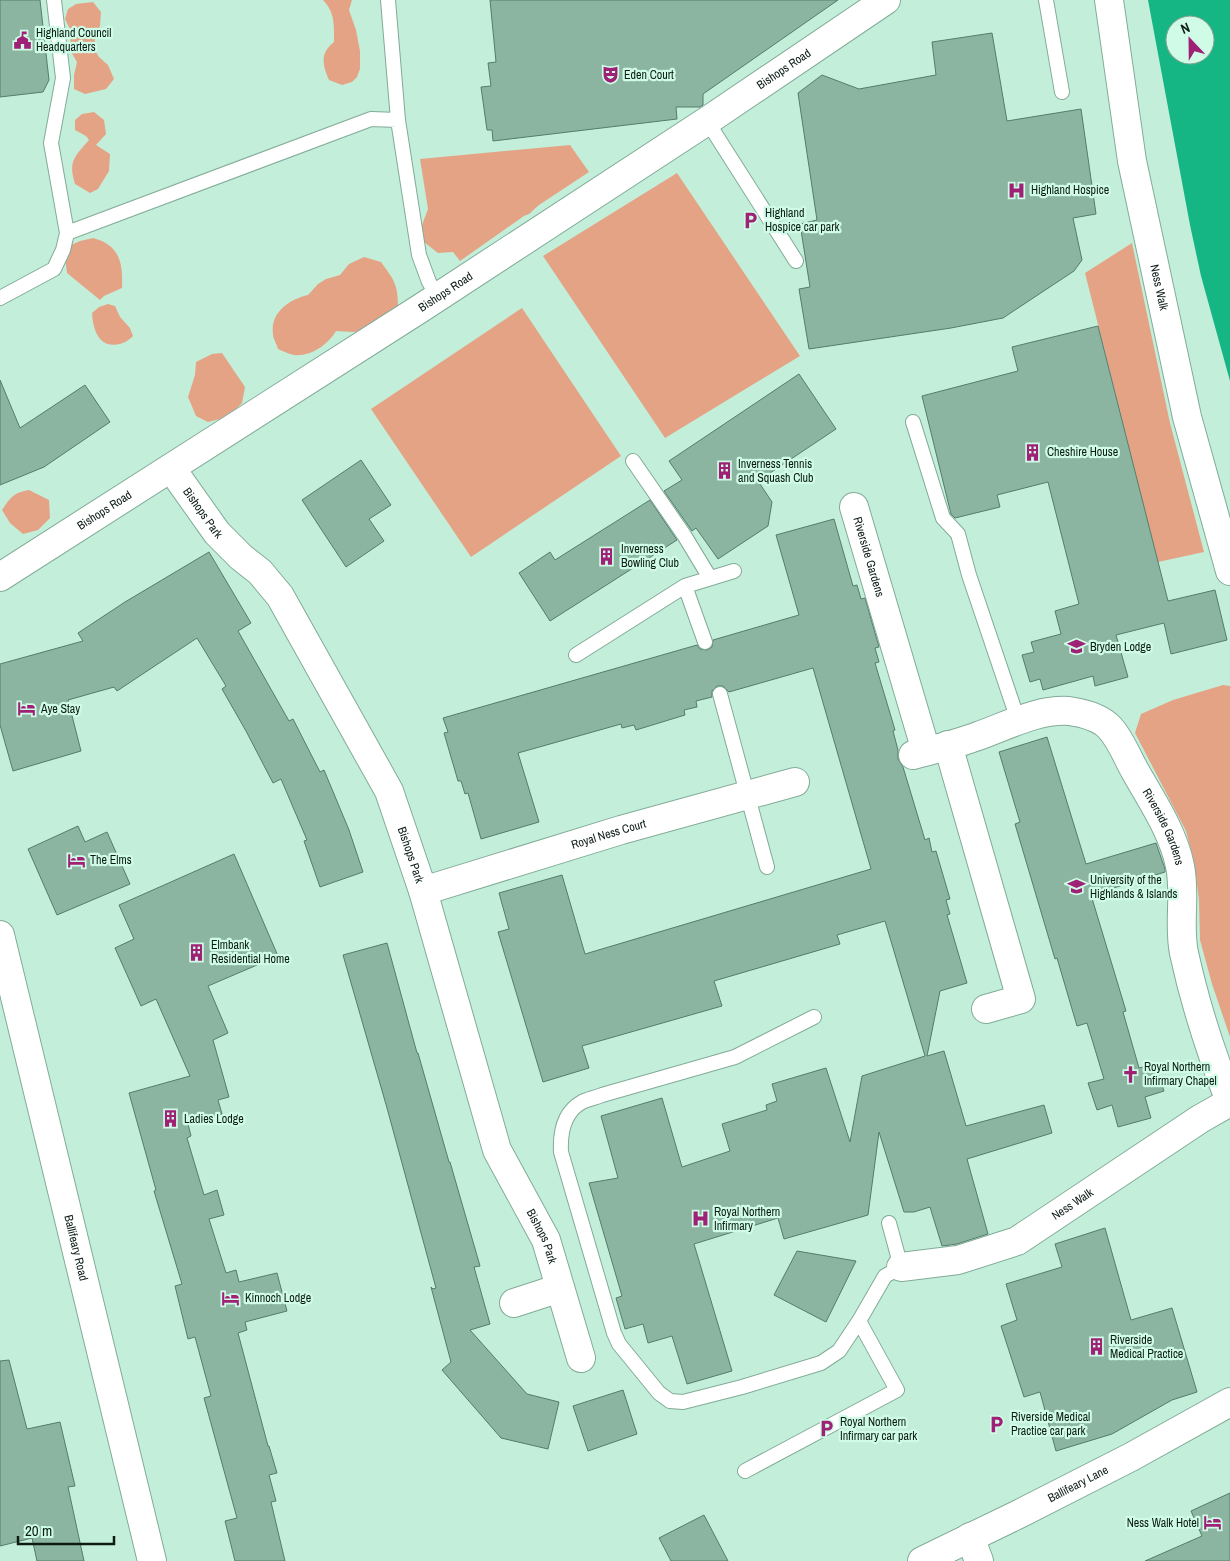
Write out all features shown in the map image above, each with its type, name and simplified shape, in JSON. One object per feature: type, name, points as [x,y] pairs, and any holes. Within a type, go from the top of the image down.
[{"type":"street","name":"Bishops Road","points":[[0,577],[438,297],[707,121],[886,0]]},
{"type":"street","name":"Ness Walk","points":[[1109,0],[1132,161],[1187,416],[1230,571]]},
{"type":"street","name":"Bishops Park","points":[[171,468],[217,534],[260,572],[280,596],[389,791],[423,891],[497,1150],[546,1240],[581,1358]]},
{"type":"street","name":"Riverside Gardens","points":[[854,507],[929,750],[1021,999],[986,1009]]},
{"type":"street","name":"Riverside Gardens","points":[[929,750],[978,736],[1018,720],[1047,713],[1068,711],[1091,715],[1109,727],[1120,743],[1172,837],[1180,868],[1183,952],[1208,1041],[1230,1102]]},
{"type":"street","name":"Royal Ness Court","points":[[423,891],[621,830],[795,782]]},
{"type":"street","name":"Ballifeary Road","points":[[0,935],[152,1561]]},
{"type":"street","name":"Ness Walk","points":[[901,1267],[958,1260],[1017,1241],[1200,1119],[1230,1102]]},
{"type":"street","points":[[514,1303],[560,1288]]},
{"type":"street","name":"Ballifeary Lane","points":[[922,1561],[975,1549],[1123,1461],[1230,1402]]},
{"type":"lane","points":[[0,298],[54,269],[63,250],[67,233],[51,143],[63,78],[54,0]]},
{"type":"lane","points":[[388,0],[398,120],[419,255],[429,282],[438,297]]},
{"type":"lane","points":[[1046,0],[1062,92]]},
{"type":"lane","points":[[67,233],[371,119],[398,120]]},
{"type":"lane","points":[[707,121],[796,261]]},
{"type":"lane","points":[[913,422],[943,518],[958,534],[969,575],[1018,720]]},
{"type":"lane","points":[[633,461],[684,535],[710,578]]},
{"type":"lane","points":[[576,654],[685,586],[734,571]]},
{"type":"lane","points":[[685,586],[705,642]]},
{"type":"lane","points":[[720,694],[767,867]]},
{"type":"lane","points":[[814,1017],[735,1057],[581,1102],[570,1112],[564,1123],[560,1138],[561,1152],[614,1333],[619,1344],[658,1393],[670,1401],[682,1402],[742,1387],[821,1363],[839,1351],[859,1322],[885,1276],[901,1267],[889,1223]]},
{"type":"lane","points":[[745,1471],[897,1390],[859,1322]]},
{"type":"shaded area","points":[[323,0],[352,0],[349,10],[356,30],[360,51],[360,69],[357,77],[352,82],[342,85],[329,80],[325,69],[324,55],[329,46],[334,42],[334,30],[332,14]]},
{"type":"shaded area","points":[[1148,0],[1230,0],[1230,381],[1201,276]]},
{"type":"shaded area","points":[[93,2],[101,12],[100,26],[94,49],[99,57],[108,65],[114,79],[106,89],[85,94],[74,89],[74,75],[77,62],[70,50],[71,31],[65,19],[68,9],[76,4]]},
{"type":"shaded area","points":[[94,112],[104,120],[106,134],[96,145],[110,154],[109,171],[98,189],[90,193],[75,184],[72,165],[76,156],[89,140],[86,136],[75,130],[75,120],[82,114]]},
{"type":"shaded area","points":[[570,145],[589,172],[460,261],[453,252],[438,253],[424,242],[422,225],[428,209],[420,159]]},
{"type":"shaded area","points":[[677,173],[800,356],[665,438],[543,256]]},
{"type":"shaded area","points":[[93,238],[109,245],[114,250],[118,256],[122,271],[122,288],[104,296],[100,300],[67,273],[65,258],[69,246]]},
{"type":"shaded area","points":[[1132,243],[1170,423],[1204,552],[1158,562],[1085,273]]},
{"type":"shaded area","points":[[364,257],[381,262],[389,273],[396,287],[398,307],[371,330],[336,331],[328,341],[312,352],[294,355],[278,349],[273,336],[273,326],[278,313],[288,303],[308,295],[318,284],[326,279],[340,275],[349,264]]},
{"type":"shaded area","points":[[108,304],[115,306],[120,317],[130,328],[133,336],[120,344],[107,344],[102,341],[94,326],[92,313],[99,307]]},
{"type":"shaded area","points":[[522,308],[621,456],[471,557],[371,409]]},
{"type":"shaded area","points":[[222,353],[245,387],[242,403],[228,417],[208,422],[196,416],[188,397],[195,375],[196,362],[212,354]]},
{"type":"shaded area","points":[[29,490],[49,500],[50,518],[38,530],[23,534],[10,523],[2,510],[13,496]]},
{"type":"shaded area","points":[[1223,685],[1230,686],[1230,1037],[1212,984],[1200,940],[1199,900],[1194,861],[1186,831],[1135,733],[1141,714],[1173,700]]},
{"type":"building","name":"Highland Council Headquarters","points":[[0,0],[40,0],[49,80],[43,92],[0,97]]},
{"type":"building","name":"Eden Court","points":[[490,0],[838,0],[703,94],[703,105],[700,107],[676,107],[677,119],[493,141],[492,130],[487,130],[481,87],[491,86],[488,63],[496,62]]},
{"type":"building","name":"Highland Hospice","points":[[992,33],[1007,121],[1081,109],[1096,214],[1073,218],[1082,260],[1074,271],[1003,318],[951,328],[809,349],[799,289],[810,287],[800,224],[817,220],[798,93],[822,75],[859,89],[936,75],[932,42]]},
{"type":"building","name":"Cheshire House","points":[[1098,326],[1168,601],[1215,590],[1227,640],[1171,654],[1164,623],[1116,635],[1128,677],[1095,686],[1093,676],[1043,690],[1040,679],[1030,682],[1022,655],[1034,652],[1031,642],[1061,634],[1055,611],[1079,604],[1048,482],[997,495],[1000,507],[955,518],[951,514],[922,396],[1018,371],[1012,347]]},
{"type":"building","name":"Inverness Tennis and Squash Club","points":[[799,374],[836,429],[758,481],[772,502],[768,526],[718,559],[696,528],[692,531],[664,491],[682,480],[669,461]]},
{"type":"building","points":[[0,380],[20,428],[85,385],[110,422],[44,467],[0,485]]},
{"type":"building","points":[[361,460],[391,505],[369,519],[384,541],[346,567],[302,500]]},
{"type":"building","name":"Inverness Bowling Club","points":[[650,500],[677,540],[550,621],[519,573],[550,552],[555,560]]},
{"type":"building","points":[[834,519],[853,586],[857,585],[861,599],[865,598],[879,647],[875,648],[879,662],[875,663],[895,730],[893,731],[898,750],[898,759],[903,767],[925,840],[929,838],[932,852],[936,851],[950,899],[946,900],[950,914],[947,915],[967,983],[940,991],[927,1056],[944,1051],[966,1126],[1044,1105],[1052,1133],[967,1159],[988,1234],[957,1244],[942,1246],[930,1207],[914,1212],[904,1212],[879,1132],[868,1215],[784,1239],[778,1218],[694,1244],[732,1371],[687,1384],[672,1336],[648,1343],[643,1324],[625,1329],[616,1298],[622,1296],[589,1183],[618,1178],[601,1116],[662,1098],[682,1167],[730,1151],[722,1124],[767,1110],[766,1105],[777,1101],[772,1084],[826,1068],[850,1142],[862,1076],[925,1056],[885,921],[837,935],[840,944],[714,981],[722,1006],[582,1046],[589,1068],[543,1082],[498,932],[509,929],[499,893],[562,875],[585,954],[871,869],[813,668],[729,692],[723,686],[717,686],[712,691],[712,697],[696,701],[697,707],[684,710],[685,715],[636,730],[634,725],[622,728],[621,724],[518,753],[539,822],[481,839],[468,793],[465,794],[461,781],[458,781],[444,733],[448,732],[443,718],[697,645],[700,649],[707,650],[712,647],[713,640],[799,615],[776,535]]},
{"type":"building","points":[[209,552],[251,623],[238,631],[289,721],[293,719],[320,772],[324,770],[349,830],[363,872],[320,887],[304,841],[307,840],[281,779],[273,783],[222,689],[226,686],[197,638],[117,691],[114,687],[68,700],[81,751],[13,771],[0,725],[0,664],[83,641],[78,633],[125,602]]},
{"type":"building","name":"University of the Highlands & Islands","points":[[1047,737],[1086,864],[1156,843],[1165,869],[1165,872],[1091,895],[1126,1011],[1123,1012],[1139,1068],[1155,1064],[1164,1091],[1145,1097],[1151,1118],[1118,1127],[1112,1105],[1097,1110],[1088,1083],[1104,1079],[1087,1023],[1077,1026],[1057,958],[1055,959],[1015,824],[1020,822],[999,752]]},
{"type":"building","name":"The Elms","points":[[78,826],[85,842],[107,832],[130,884],[57,915],[28,849]]},
{"type":"building","points":[[234,854],[278,956],[208,986],[228,1033],[213,1040],[229,1097],[218,1100],[222,1114],[188,1124],[191,1136],[187,1138],[204,1195],[217,1190],[224,1215],[209,1219],[226,1273],[236,1270],[239,1282],[277,1273],[287,1311],[245,1322],[247,1330],[238,1333],[277,1473],[269,1475],[276,1501],[271,1502],[285,1561],[235,1561],[225,1521],[237,1518],[204,1398],[211,1396],[195,1337],[188,1339],[175,1286],[182,1284],[154,1191],[156,1190],[129,1093],[190,1076],[156,999],[141,1006],[115,948],[134,939],[119,905]]},
{"type":"building","points":[[387,943],[417,1053],[480,1266],[474,1267],[490,1324],[470,1330],[527,1394],[559,1402],[548,1449],[501,1438],[442,1370],[451,1362],[431,1287],[433,1289],[436,1288],[343,955]]},
{"type":"building","name":"Riverside Medical Practice","points":[[1105,1228],[1131,1320],[1172,1308],[1197,1392],[1172,1400],[1112,1434],[1056,1451],[1040,1392],[1024,1397],[1001,1326],[1017,1320],[1006,1284],[1062,1267],[1055,1244]]},
{"type":"building","points":[[797,1251],[856,1261],[826,1322],[774,1295]]},
{"type":"building","points":[[9,1360],[27,1429],[60,1422],[75,1486],[68,1487],[84,1561],[37,1561],[32,1538],[0,1546],[0,1361]]},
{"type":"building","points":[[623,1390],[637,1434],[588,1451],[573,1406]]},
{"type":"building","name":"Ness Walk Hotel","points":[[1230,1493],[1230,1561],[1145,1561],[1202,1536],[1191,1511]]},
{"type":"building","points":[[704,1515],[728,1561],[671,1561],[659,1538]]},
{"type":"place","name":"Highland Council Headquarters","points":[[22,40]]},
{"type":"place","name":"Eden Court","points":[[610,75]]},
{"type":"place","name":"Highland Hospice","points":[[1017,190]]},
{"type":"place","name":"Highland Hospice car park","points":[[751,220]]},
{"type":"place","name":"Cheshire House","points":[[1033,452]]},
{"type":"place","name":"Inverness Tennis and Squash Club","points":[[724,471]]},
{"type":"place","name":"Inverness Bowling Club","points":[[607,556]]},
{"type":"place","name":"Bryden Lodge","points":[[1076,647]]},
{"type":"place","name":"Aye Stay","points":[[27,709]]},
{"type":"place","name":"The Elms","points":[[76,860]]},
{"type":"place","name":"University of the Highlands & Islands","points":[[1076,887]]},
{"type":"place","name":"Elmbank Residential Home","points":[[197,952]]},
{"type":"place","name":"Royal Northern Infirmary Chapel","points":[[1130,1074]]},
{"type":"place","name":"Ladies Lodge","points":[[170,1119]]},
{"type":"place","name":"Royal Northern Infirmary","points":[[700,1219]]},
{"type":"place","name":"Kinnoch Lodge","points":[[231,1298]]},
{"type":"place","name":"Riverside Medical Practice","points":[[1096,1347]]},
{"type":"place","name":"Riverside Medical Practice car park","points":[[997,1424]]},
{"type":"place","name":"Royal Northern Infirmary car park","points":[[826,1429]]},
{"type":"place","name":"Ness Walk Hotel","points":[[1213,1523]]}]
